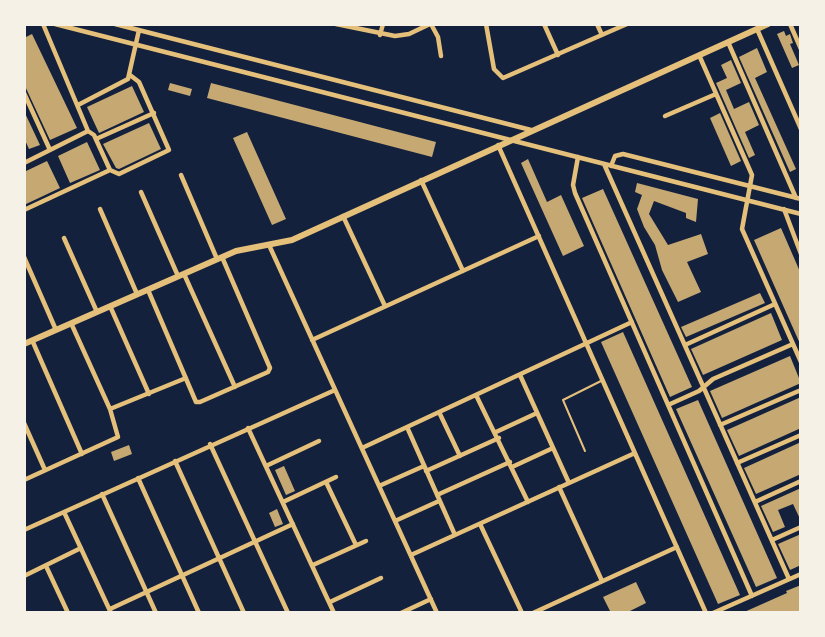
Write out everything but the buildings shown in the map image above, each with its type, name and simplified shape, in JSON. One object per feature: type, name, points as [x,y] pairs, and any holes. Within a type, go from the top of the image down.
[{"type":"street","points":[[43,24],[88,131],[96,140],[110,170],[119,174],[170,150],[137,80],[130,75]]},
{"type":"street","points":[[55,24],[801,214]]},
{"type":"street","points":[[115,24],[531,130]]},
{"type":"street","points":[[336,24],[380,35],[410,34],[431,24],[438,37],[441,56]]},
{"type":"street","points":[[380,35],[383,24]]},
{"type":"street","points":[[486,24],[494,69],[498,76],[508,77],[627,24]]},
{"type":"street","points":[[544,24],[558,55]]},
{"type":"street","points":[[597,24],[602,35]]},
{"type":"street","points":[[24,344],[220,258],[249,247],[286,242],[768,24]]},
{"type":"street","points":[[790,24],[801,49]]},
{"type":"street","points":[[757,29],[801,129]]},
{"type":"street","points":[[78,105],[126,81],[130,75],[139,30]]},
{"type":"street","points":[[728,42],[799,198]]},
{"type":"street","points":[[699,55],[751,172],[751,186],[742,229],[793,344],[798,349],[801,362]]},
{"type":"street","points":[[24,93],[50,150]]},
{"type":"street","points":[[665,116],[716,94]]},
{"type":"street","points":[[96,140],[154,113]]},
{"type":"street","points":[[24,162],[88,131]]},
{"type":"street","points":[[498,145],[706,613]]},
{"type":"street","points":[[611,166],[615,156],[623,154],[799,198]]},
{"type":"street","points":[[578,157],[573,184],[574,193],[752,596]]},
{"type":"street","points":[[604,164],[789,579]]},
{"type":"street","points":[[24,210],[110,170]]},
{"type":"street","points":[[148,290],[197,402],[270,370],[181,176]]},
{"type":"street","points":[[421,180],[463,271]]},
{"type":"street","points":[[141,192],[235,387]]},
{"type":"street","points":[[784,209],[801,254]]},
{"type":"street","points":[[100,210],[137,294]]},
{"type":"street","points":[[343,216],[385,306]]},
{"type":"street","points":[[312,340],[539,236]]},
{"type":"street","points":[[64,238],[97,312]]},
{"type":"street","points":[[268,245],[437,613]]},
{"type":"street","points":[[24,257],[56,330]]},
{"type":"street","points":[[685,345],[775,304]]},
{"type":"street","points":[[110,306],[149,394]]},
{"type":"street","points":[[362,448],[632,322]]},
{"type":"street","points":[[24,480],[118,437],[110,409],[71,323]]},
{"type":"street","points":[[32,340],[82,454]]},
{"type":"street","points":[[668,405],[704,387],[713,379],[793,344]]},
{"type":"street","points":[[520,375],[569,483]]},
{"type":"street","points":[[110,409],[186,378]]},
{"type":"street","points":[[24,530],[210,444],[335,390]]},
{"type":"street","points":[[720,425],[801,390]]},
{"type":"street","points":[[476,395],[499,438],[528,502]]},
{"type":"street","points":[[439,412],[460,456]]},
{"type":"street","points":[[496,432],[537,413]]},
{"type":"street","points":[[24,423],[45,470]]},
{"type":"street","points":[[407,427],[454,536]]},
{"type":"street","points":[[248,428],[334,613]]},
{"type":"street","points":[[737,463],[801,435]]},
{"type":"street","points":[[379,486],[460,456],[499,438]]},
{"type":"street","points":[[266,466],[319,441]]},
{"type":"street","points":[[210,444],[288,613]]},
{"type":"street","points":[[436,495],[553,448]]},
{"type":"street","points":[[411,555],[635,453]]},
{"type":"street","points":[[175,461],[244,613]]},
{"type":"street","points":[[283,502],[336,477]]},
{"type":"street","points":[[138,478],[199,613]]},
{"type":"street","points":[[754,502],[801,481]]},
{"type":"street","points":[[326,482],[356,545]]},
{"type":"street","points":[[559,488],[602,581]]},
{"type":"street","points":[[102,494],[156,613]]},
{"type":"street","points":[[395,520],[439,501]]},
{"type":"street","points":[[64,512],[111,611],[146,592],[293,524]]},
{"type":"street","points":[[480,524],[522,613]]},
{"type":"street","points":[[772,540],[801,527]]},
{"type":"street","points":[[313,565],[366,541]]},
{"type":"street","points":[[533,613],[677,547]]},
{"type":"street","points":[[24,576],[81,548]]},
{"type":"street","points":[[46,566],[68,613]]},
{"type":"street","points":[[713,613],[801,574]]},
{"type":"street","points":[[330,602],[381,578]]},
{"type":"street","points":[[401,613],[431,599]]},
{"type":"lane","points":[[585,451],[563,400],[603,380]]}]
